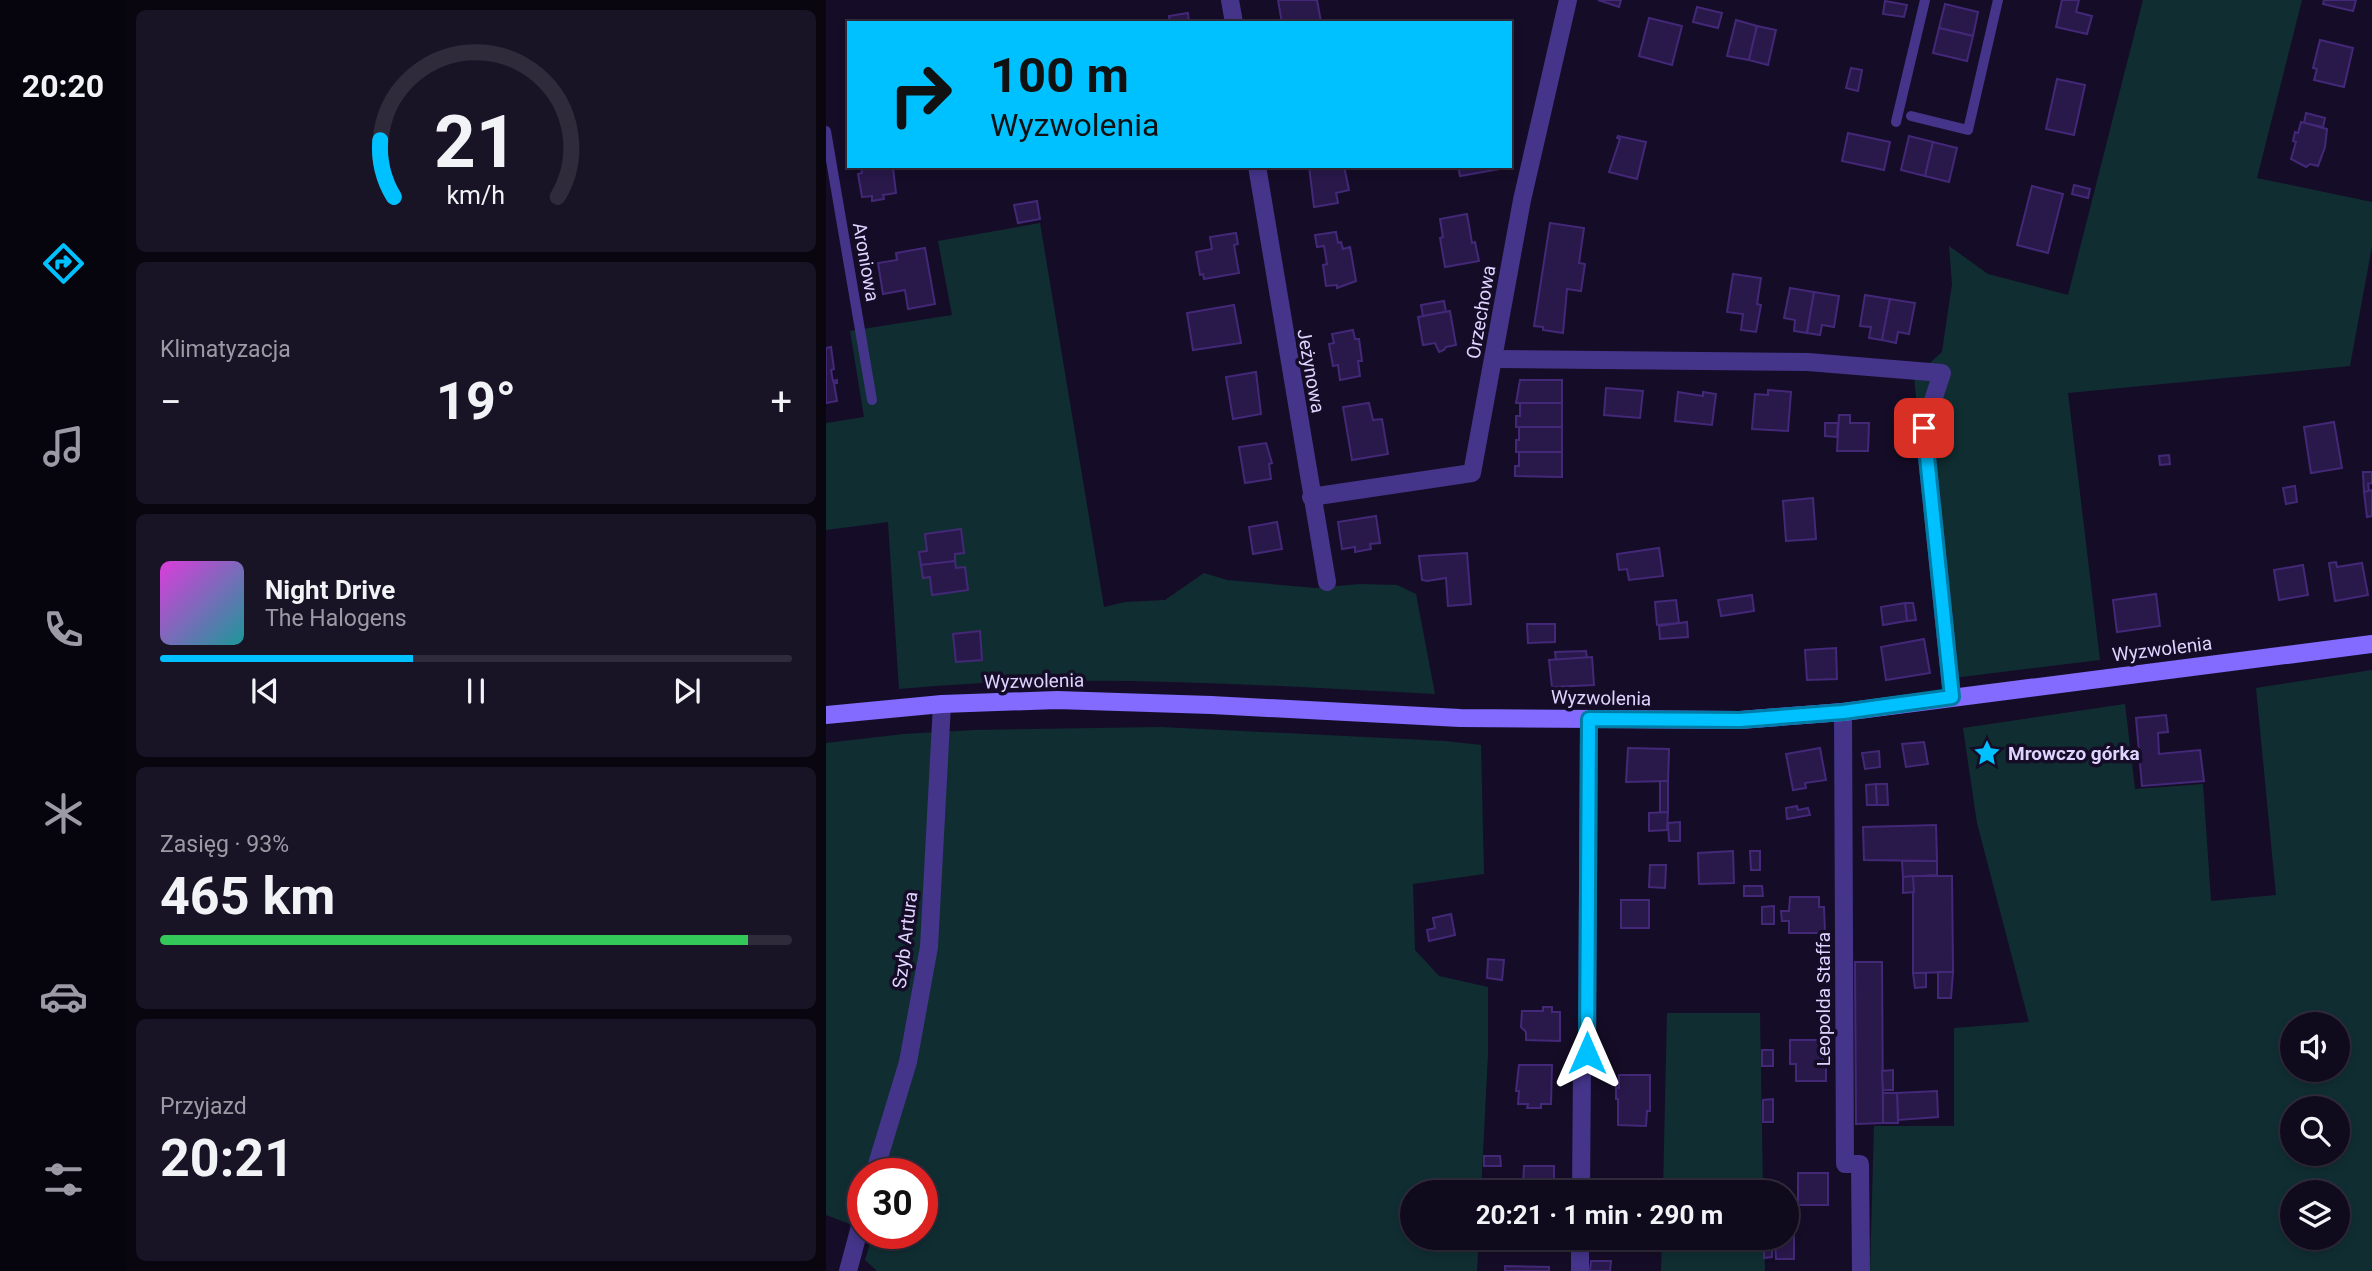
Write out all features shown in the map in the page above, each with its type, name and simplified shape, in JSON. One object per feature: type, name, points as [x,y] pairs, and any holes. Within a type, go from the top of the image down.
[{"type":"street","points":[[1230,0],[1234,21]]},
{"type":"street","name":"Orzechowa","points":[[1311,497],[1472,473],[1522,200],[1568,0]]},
{"type":"street","name":"Jeżynowa","points":[[1257,168],[1327,582]]},
{"type":"street","points":[[1494,359],[1808,362],[1942,373],[1924,428],[1952,697]]},
{"type":"street","name":"Wyzwolenia","points":[[826,715],[942,705],[1057,700],[1460,718],[1740,720],[1843,712],[2372,645]]},
{"type":"street","name":"Szyb Artura","points":[[879,1158],[908,1062],[929,947],[942,705]]},
{"type":"street","name":"Leopolda Staffa","points":[[1843,712],[1844,1164],[1860,1164],[1861,1271]]},
{"type":"street","points":[[1581,1180],[1582,1065],[1587,1053],[1589,719]]},
{"type":"street","points":[[848,1271],[854,1249]]},
{"type":"street","points":[[1580,1250],[1580,1271]]},
{"type":"lane","points":[[1896,122],[1925,0]]},
{"type":"lane","points":[[1911,116],[1968,130],[1998,0]]},
{"type":"lane","name":"Aroniowa","points":[[826,131],[872,400]]},
{"type":"green space","points":[[2143,0],[2302,0],[2257,178],[2372,202],[2372,246],[2350,366],[2068,393],[2100,660],[1945,679],[1914,377],[1942,352],[1952,284],[1949,246],[1988,274],[2068,295]]},
{"type":"green space","points":[[1040,223],[1104,607],[1125,602],[1165,600],[1204,573],[1227,580],[1315,588],[1360,584],[1397,585],[1416,594],[1435,694],[1234,684],[1100,681],[1033,681],[899,689],[888,522],[826,530],[826,423],[864,417],[850,331],[952,315],[938,241]]},
{"type":"green space","points":[[2372,670],[2372,1271],[1870,1271],[1874,1126],[1954,1126],[1954,1028],[2029,1022],[1977,823],[1963,728],[2125,704],[2135,789],[2203,784],[2211,901],[2276,895],[2256,688]]},
{"type":"green space","points":[[1161,727],[1481,745],[1484,874],[1413,884],[1415,950],[1439,976],[1488,987],[1488,1054],[1482,1180],[1400,1180],[1400,1250],[1478,1250],[1477,1271],[877,1271],[865,1260],[868,1249],[938,1249],[938,1158],[847,1158],[847,1223],[826,1215],[826,743],[904,734]]},
{"type":"green space","points":[[1667,1013],[1760,1013],[1763,1180],[1663,1180]]},
{"type":"green space","points":[[1662,1250],[1764,1250],[1765,1271],[1661,1271]]},
{"type":"building","points":[[1278,0],[1317,0],[1321,21],[1282,21]]},
{"type":"building","points":[[1598,0],[1621,0],[1619,7]]},
{"type":"building","points":[[2062,0],[2079,0],[2076,12],[2092,16],[2087,34],[2056,27]]},
{"type":"building","points":[[2324,0],[2356,0],[2353,11],[2323,4]]},
{"type":"building","points":[[1885,1],[1907,5],[1904,17],[1883,14]]},
{"type":"building","points":[[1945,4],[1978,12],[1973,36],[1939,28]]},
{"type":"building","points":[[1697,7],[1722,13],[1718,28],[1693,22]]},
{"type":"building","points":[[1188,13],[1189,21],[1170,21],[1169,16]]},
{"type":"building","points":[[1649,18],[1682,26],[1672,65],[1639,56]]},
{"type":"building","points":[[1736,20],[1757,26],[1749,60],[1727,56]]},
{"type":"building","points":[[1757,26],[1776,30],[1768,65],[1749,60]]},
{"type":"building","points":[[1939,28],[1973,36],[1967,61],[1933,53]]},
{"type":"building","points":[[2320,40],[2353,48],[2344,87],[2314,80],[2317,69],[2313,68]]},
{"type":"building","points":[[1851,68],[1862,70],[1858,91],[1846,88]]},
{"type":"building","points":[[2057,79],[2085,85],[2074,135],[2046,129]]},
{"type":"building","points":[[2306,113],[2325,118],[2323,127],[2304,123]]},
{"type":"building","points":[[2301,122],[2327,129],[2325,147],[2318,166],[2310,164],[2306,167],[2291,159],[2296,142],[2293,141],[2295,132],[2298,133]]},
{"type":"building","points":[[1848,133],[1890,142],[1884,170],[1842,161]]},
{"type":"building","points":[[1618,136],[1646,142],[1637,179],[1609,172],[1620,139]]},
{"type":"building","points":[[1909,136],[1933,142],[1925,176],[1901,170]]},
{"type":"building","points":[[1933,142],[1957,148],[1949,182],[1925,176]]},
{"type":"building","points":[[861,168],[893,168],[896,193],[883,195],[884,199],[872,201],[872,196],[862,197],[858,174],[862,173]]},
{"type":"building","points":[[1309,168],[1344,168],[1349,190],[1336,193],[1338,203],[1314,207]]},
{"type":"building","points":[[1458,168],[1500,169],[1460,176]]},
{"type":"building","points":[[2074,185],[2090,189],[2088,198],[2072,194]]},
{"type":"building","points":[[2032,186],[2063,194],[2048,253],[2017,245]]},
{"type":"building","points":[[1037,201],[1040,219],[1018,223],[1014,205]]},
{"type":"building","points":[[1467,214],[1472,243],[1475,242],[1479,261],[1445,267],[1440,219]]},
{"type":"building","points":[[1550,223],[1584,228],[1579,263],[1585,264],[1581,291],[1567,289],[1563,333],[1534,326]]},
{"type":"building","points":[[1336,232],[1338,243],[1341,242],[1343,249],[1350,247],[1356,281],[1337,288],[1337,285],[1326,286],[1324,246],[1317,247],[1315,235]]},
{"type":"building","points":[[1236,233],[1238,244],[1234,245],[1239,273],[1204,279],[1203,274],[1200,275],[1196,252],[1212,249],[1210,237]]},
{"type":"building","points":[[925,248],[935,304],[908,309],[905,290],[883,294],[878,263],[897,260],[896,253]]},
{"type":"building","points":[[1733,274],[1761,278],[1757,304],[1761,305],[1756,332],[1741,330],[1743,314],[1727,312]]},
{"type":"building","points":[[1790,288],[1814,292],[1807,333],[1794,331],[1795,320],[1784,318]]},
{"type":"building","points":[[1814,292],[1839,296],[1834,327],[1822,325],[1820,335],[1807,333]]},
{"type":"building","points":[[1865,295],[1890,299],[1882,340],[1869,338],[1871,327],[1860,326]]},
{"type":"building","points":[[1890,299],[1915,303],[1909,334],[1898,332],[1896,343],[1882,340]]},
{"type":"building","points":[[1444,301],[1446,312],[1423,316],[1421,305]]},
{"type":"building","points":[[1234,305],[1241,343],[1193,350],[1187,313]]},
{"type":"building","points":[[1450,311],[1456,345],[1439,352],[1435,343],[1423,345],[1418,317]]},
{"type":"building","points":[[1353,330],[1355,339],[1359,339],[1362,361],[1358,361],[1360,376],[1340,380],[1338,365],[1333,366],[1329,344],[1334,343],[1332,334]]},
{"type":"building","points":[[831,347],[834,369],[831,370],[833,381],[837,380],[837,383],[834,383],[837,401],[826,403],[826,348]]},
{"type":"building","points":[[1256,372],[1261,414],[1233,419],[1226,377]]},
{"type":"building","points":[[1520,380],[1562,380],[1562,403],[1516,403]]},
{"type":"building","points":[[1606,388],[1643,391],[1640,418],[1604,415]]},
{"type":"building","points":[[1768,390],[1791,392],[1788,431],[1752,429],[1755,394],[1768,395]]},
{"type":"building","points":[[1678,392],[1703,396],[1703,392],[1716,394],[1712,425],[1675,421]]},
{"type":"building","points":[[1369,403],[1373,420],[1382,419],[1388,454],[1352,460],[1343,407]]},
{"type":"building","points":[[1520,403],[1562,403],[1562,427],[1516,427],[1516,416],[1520,416]]},
{"type":"building","points":[[1839,415],[1850,415],[1850,423],[1869,423],[1868,451],[1837,451]]},
{"type":"building","points":[[2334,422],[2342,468],[2311,473],[2304,427]]},
{"type":"building","points":[[1825,423],[1838,423],[1837,437],[1825,436]]},
{"type":"building","points":[[1519,427],[1562,427],[1562,452],[1516,452]]},
{"type":"building","points":[[1266,443],[1272,463],[1269,464],[1271,479],[1245,483],[1239,447]]},
{"type":"building","points":[[1519,452],[1562,452],[1562,477],[1515,476],[1515,466],[1519,466]]},
{"type":"building","points":[[2169,455],[2170,464],[2160,465],[2159,456]]},
{"type":"building","points":[[2363,472],[2372,472],[2369,491],[2364,492]]},
{"type":"building","points":[[2295,486],[2297,502],[2286,504],[2283,488]]},
{"type":"building","points":[[2372,490],[2372,516],[2367,517],[2364,492]]},
{"type":"building","points":[[1813,498],[1816,539],[1786,541],[1783,501]]},
{"type":"building","points":[[1376,516],[1380,543],[1370,544],[1371,549],[1355,552],[1355,547],[1342,549],[1338,522]]},
{"type":"building","points":[[1277,522],[1282,549],[1253,554],[1249,527]]},
{"type":"building","points":[[961,529],[964,553],[955,554],[955,561],[921,565],[919,552],[927,551],[925,534]]},
{"type":"building","points":[[1659,548],[1663,576],[1629,580],[1627,569],[1619,570],[1617,554]]},
{"type":"building","points":[[1467,553],[1471,604],[1448,606],[1446,578],[1422,580],[1419,556]]},
{"type":"building","points":[[955,561],[956,568],[965,567],[968,590],[932,595],[930,577],[923,578],[921,565]]},
{"type":"building","points":[[2336,562],[2337,567],[2362,563],[2368,595],[2335,601],[2329,563]]},
{"type":"building","points":[[2303,565],[2308,595],[2279,600],[2274,570]]},
{"type":"building","points":[[2156,594],[2160,626],[2117,632],[2113,600]]},
{"type":"building","points":[[1752,595],[1754,611],[1721,616],[1718,600]]},
{"type":"building","points":[[1676,600],[1679,623],[1657,625],[1655,602]]},
{"type":"building","points":[[1905,603],[1913,603],[1916,620],[1907,621]]},
{"type":"building","points":[[1905,603],[1907,621],[1883,625],[1881,607]]},
{"type":"building","points":[[1687,622],[1688,637],[1660,639],[1659,626]]},
{"type":"building","points":[[1527,624],[1555,624],[1555,642],[1528,643]]},
{"type":"building","points":[[980,631],[982,660],[956,662],[953,634]]},
{"type":"building","points":[[1924,639],[1930,673],[1886,680],[1881,647]]},
{"type":"building","points":[[1836,648],[1837,679],[1807,680],[1805,650]]},
{"type":"building","points":[[1586,651],[1587,658],[1556,660],[1555,652]]},
{"type":"building","points":[[1592,657],[1594,685],[1552,687],[1549,660]]},
{"type":"building","points":[[2166,715],[2168,732],[2158,733],[2159,754],[2200,750],[2204,781],[2142,786],[2136,718]]},
{"type":"building","points":[[1924,742],[1928,764],[1906,767],[1902,744]]},
{"type":"building","points":[[1628,748],[1669,749],[1668,781],[1626,782]]},
{"type":"building","points":[[1820,748],[1826,780],[1805,783],[1806,788],[1793,790],[1786,754]]},
{"type":"building","points":[[1879,751],[1880,767],[1865,769],[1862,753]]},
{"type":"building","points":[[1660,781],[1668,781],[1668,812],[1660,813]]},
{"type":"building","points":[[1876,784],[1877,805],[1867,805],[1866,785]]},
{"type":"building","points":[[1876,784],[1887,784],[1888,805],[1877,805]]},
{"type":"building","points":[[1797,806],[1798,810],[1808,808],[1810,815],[1787,819],[1786,808]]},
{"type":"building","points":[[1668,812],[1667,830],[1649,831],[1649,813]]},
{"type":"building","points":[[1680,822],[1680,841],[1669,841],[1668,823]]},
{"type":"building","points":[[1936,825],[1937,861],[1864,860],[1863,827]]},
{"type":"building","points":[[1733,851],[1734,883],[1699,884],[1698,853]]},
{"type":"building","points":[[1750,851],[1760,851],[1760,870],[1751,870]]},
{"type":"building","points":[[1902,861],[1937,861],[1937,875],[1903,877]]},
{"type":"building","points":[[1650,865],[1666,865],[1665,888],[1649,887]]},
{"type":"building","points":[[1913,876],[1952,876],[1953,972],[1913,973]]},
{"type":"building","points":[[1913,876],[1914,892],[1903,893],[1903,877]]},
{"type":"building","points":[[1744,886],[1762,886],[1763,896],[1744,896]]},
{"type":"building","points":[[1790,897],[1819,897],[1819,907],[1824,907],[1825,933],[1789,933],[1789,921],[1782,921],[1781,911],[1789,911]]},
{"type":"building","points":[[1621,900],[1649,900],[1649,928],[1621,928]]},
{"type":"building","points":[[1774,906],[1774,924],[1762,924],[1762,907]]},
{"type":"building","points":[[1451,914],[1455,935],[1429,941],[1427,930],[1435,928],[1433,918]]},
{"type":"building","points":[[1488,959],[1504,960],[1502,980],[1487,978]]},
{"type":"building","points":[[1855,962],[1882,962],[1883,1123],[1856,1124]]},
{"type":"building","points":[[1938,972],[1953,972],[1951,998],[1938,998]]},
{"type":"building","points":[[1913,973],[1926,973],[1926,987],[1915,988]]},
{"type":"building","points":[[1543,1007],[1552,1007],[1552,1012],[1560,1012],[1560,1041],[1526,1040],[1526,1032],[1521,1027],[1522,1011],[1543,1011]]},
{"type":"building","points":[[1790,1040],[1826,1040],[1823,1063],[1826,1063],[1826,1081],[1796,1081],[1796,1064],[1790,1064]]},
{"type":"building","points":[[1762,1050],[1773,1050],[1773,1066],[1762,1066]]},
{"type":"building","points":[[1519,1065],[1552,1065],[1551,1104],[1541,1104],[1541,1108],[1527,1108],[1528,1104],[1518,1104],[1519,1091],[1516,1091]]},
{"type":"building","points":[[1893,1070],[1893,1090],[1883,1090],[1882,1071]]},
{"type":"building","points":[[1619,1075],[1650,1075],[1650,1111],[1647,1111],[1646,1126],[1618,1125],[1616,1087],[1619,1088]]},
{"type":"building","points":[[1937,1091],[1938,1117],[1898,1120],[1897,1093]]},
{"type":"building","points":[[1883,1093],[1897,1093],[1898,1123],[1883,1123]]},
{"type":"building","points":[[1773,1099],[1773,1122],[1763,1122],[1763,1100]]},
{"type":"building","points":[[1484,1156],[1500,1156],[1501,1166],[1484,1166]]},
{"type":"building","points":[[1524,1166],[1554,1166],[1554,1180],[1523,1180]]},
{"type":"building","points":[[1798,1173],[1828,1173],[1828,1205],[1799,1205]]},
{"type":"building","points":[[1764,1250],[1772,1250],[1772,1257],[1764,1258]]},
{"type":"building","points":[[1776,1250],[1794,1250],[1794,1259],[1776,1259]]},
{"type":"building","points":[[1591,1261],[1611,1261],[1610,1271],[1590,1271]]},
{"type":"building","points":[[1505,1266],[1549,1267],[1549,1271],[1505,1271]]},
{"type":"place","name":"Mrowczo górka","points":[[1987,753]]},
{"type":"route","points":[[1587,1053],[1589,719],[1740,720],[1843,712],[1952,697],[1924,428]]}]
